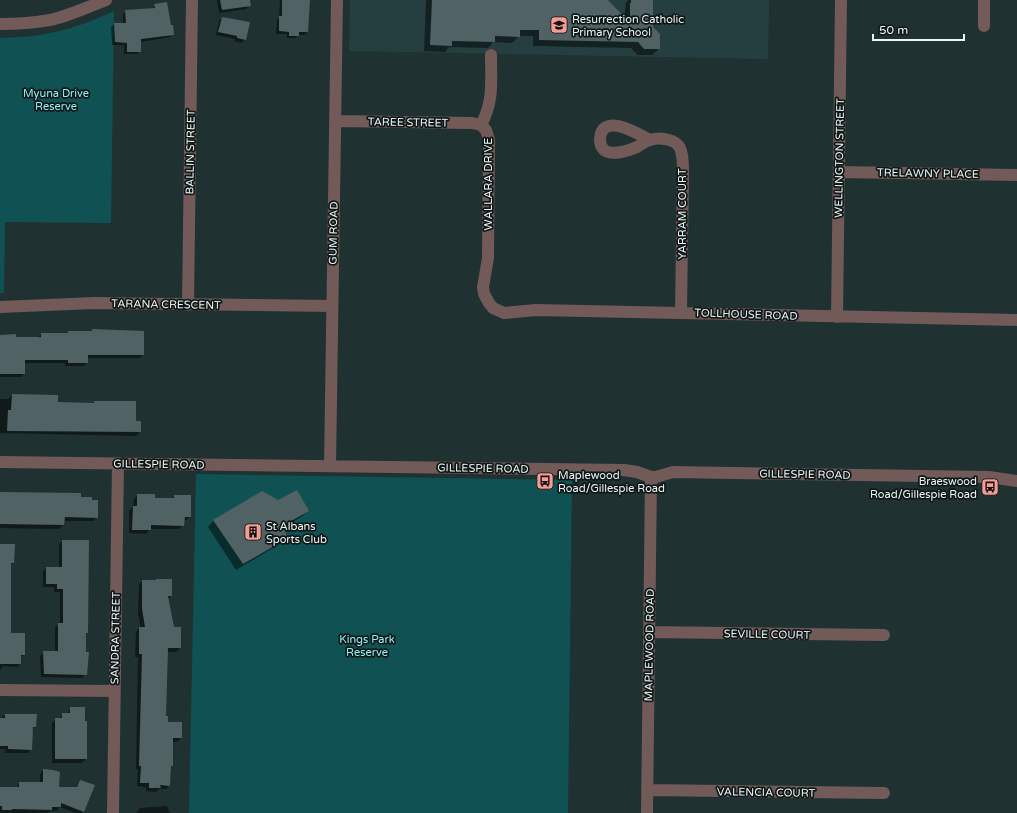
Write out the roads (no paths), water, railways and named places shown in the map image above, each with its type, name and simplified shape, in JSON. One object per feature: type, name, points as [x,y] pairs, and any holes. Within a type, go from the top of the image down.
[{"type":"street","points":[[0,24],[50,20],[106,0]]},
{"type":"street","name":"BALLIN STREET","points":[[188,305],[192,0]]},
{"type":"street","name":"GUM ROAD","points":[[330,466],[337,0]]},
{"type":"street","name":"WELLINGTON STREET","points":[[838,317],[841,0]]},
{"type":"street","points":[[984,0],[984,26]]},
{"type":"street","name":"WALLARA DRIVE","points":[[484,294],[483,287],[488,258],[489,140],[486,130],[481,125],[487,113],[490,100],[491,55]]},
{"type":"street","name":"TAREE STREET","points":[[335,121],[472,123],[481,125]]},
{"type":"street","name":"YARRAM COURT","points":[[650,140],[672,141],[676,143],[680,147],[682,156],[681,312]]},
{"type":"street","name":"TRELAWNY PLACE","points":[[839,172],[1017,175]]},
{"type":"street","name":"TOLLHOUSE ROAD","points":[[484,294],[493,308],[509,314],[536,310],[1017,320]]},
{"type":"street","name":"TARANA CRESCENT","points":[[0,307],[94,303],[332,306]]},
{"type":"street","name":"GILLESPIE ROAD","points":[[0,462],[624,470],[637,472],[651,477],[673,472],[989,477],[1017,481]]},
{"type":"street","name":"SANDRA STREET","points":[[113,813],[118,463]]},
{"type":"street","name":"GILLESPIE ROAD","points":[[989,477],[1017,472]]},
{"type":"street","name":"MAPLEWOOD ROAD","points":[[647,813],[651,477]]},
{"type":"street","name":"SEVILLE COURT","points":[[650,632],[884,635]]},
{"type":"street","points":[[0,690],[114,691]]},
{"type":"street","name":"VALENCIA COURT","points":[[647,790],[884,793]]},
{"type":"place","name":"Resurrection Catholic Primary School","points":[[559,25]]},
{"type":"place","name":"Maplewood Road/Gillespie Road","points":[[545,481]]},
{"type":"place","name":"Braeswood Road/Gillespie Road","points":[[990,487]]},
{"type":"place","name":"St Albans Sports Club","points":[[253,532]]},
{"type":"park label","name":"Myuna Drive Reserve","points":[[56,99]]},
{"type":"park label","name":"Kings Park Reserve","points":[[367,645]]}]
